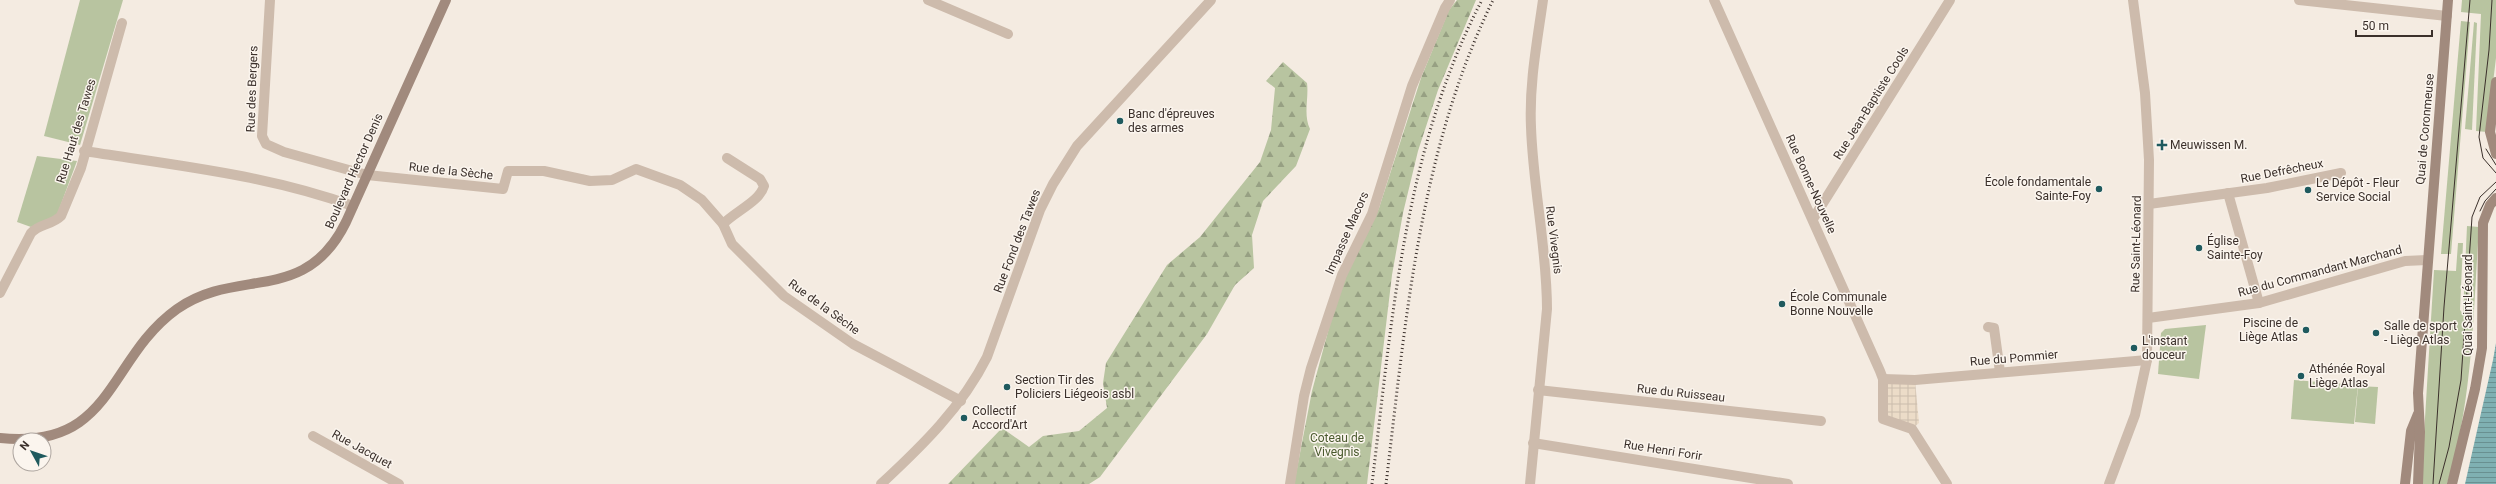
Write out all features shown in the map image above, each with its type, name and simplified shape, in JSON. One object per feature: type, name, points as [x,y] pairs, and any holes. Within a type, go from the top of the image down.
[{"type":"street","name":"Rue des Bergers","points":[[270,0],[262,136],[266,144],[284,152],[367,175]]},
{"type":"street","name":"Boulevard Hector Denis","points":[[0,438],[29,439],[50,435],[71,427],[88,416],[108,396],[143,343],[167,317],[190,301],[211,292],[280,280],[314,264],[333,245],[353,206],[446,0]]},
{"type":"street","points":[[928,0],[953,5],[1008,34]]},
{"type":"street","name":"Rue Fond des Tawes","points":[[881,484],[961,401],[988,357],[1040,210],[1053,184],[1078,146],[1211,0]]},
{"type":"street","name":"Impasse Macors","points":[[1290,484],[1306,382],[1328,313],[1342,275],[1372,214],[1412,86],[1445,8],[1450,0]]},
{"type":"street","name":"Rue Vivegnis","points":[[1530,484],[1547,287],[1536,196],[1530,126],[1532,66],[1543,0]]},
{"type":"street","name":"Rue Bonne-Nouvelle","points":[[1714,0],[1813,219],[1883,379]]},
{"type":"street","name":"Rue Jean-Baptiste Cools","points":[[1813,219],[1950,0]]},
{"type":"street","name":"Rue Saint-Léonard","points":[[2109,484],[2136,415],[2147,360],[2149,204],[2145,93],[2133,0]]},
{"type":"street","points":[[2299,0],[2447,16]]},
{"type":"street","name":"Quai de Coronmeuse","points":[[2427,260],[2448,0]]},
{"type":"street","name":"Rue Haut des Tawes","points":[[0,293],[31,233],[35,229],[56,221],[61,216],[81,168],[84,151],[122,22]]},
{"type":"street","points":[[2496,82],[2490,132],[2496,154]]},
{"type":"street","points":[[84,151],[265,182],[310,192],[353,206]]},
{"type":"street","points":[[724,224],[736,212],[759,197],[764,186],[760,179],[727,158]]},
{"type":"street","name":"Rue de la Sèche","points":[[367,175],[503,189],[508,171],[544,171],[590,180],[612,180],[636,169],[680,185],[702,200],[724,224],[732,244],[784,296],[853,344],[961,401]]},
{"type":"street","name":"Rue Defrêcheux","points":[[2149,204],[2266,188],[2341,173]]},
{"type":"street","name":"Rue Defrêcheux","points":[[2228,194],[2259,303]]},
{"type":"street","name":"Quai Saint-Léonard","points":[[2452,484],[2475,389],[2482,348],[2482,223],[2490,205],[2496,198]]},
{"type":"street","points":[[2418,484],[2418,393],[2427,260]]},
{"type":"street","name":"Rue du Commandant Marchand","points":[[2148,318],[2259,303],[2404,261],[2427,260]]},
{"type":"street","points":[[1988,327],[1994,328],[2000,372]]},
{"type":"street","name":"Rue du Pommier","points":[[1883,379],[1915,380],[2147,360]]},
{"type":"street","points":[[1883,379],[1883,419],[1912,429],[1947,484]]},
{"type":"street","name":"Rue du Ruisseau","points":[[1538,390],[1821,421]]},
{"type":"street","points":[[2405,484],[2411,431],[2419,410]]},
{"type":"street","name":"Rue Jacquet","points":[[313,436],[399,484]]},
{"type":"street","name":"Rue Henri Forir","points":[[1533,442],[1788,484]]},
{"type":"street","points":[[2406,472],[2408,484]]},
{"type":"green space","points":[[80,0],[123,0],[80,145],[44,136]]},
{"type":"green space","name":"Coteau de Vivegnis","points":[[1457,0],[1476,0],[1438,90],[1418,151],[1403,213],[1392,275],[1367,484],[1294,484],[1312,391],[1340,287],[1379,208],[1421,78],[1449,10]]},
{"type":"green space","points":[[2462,0],[2496,0],[2496,58],[2487,132],[2476,131],[2481,14],[2461,12]]},
{"type":"green space","points":[[2461,21],[2470,22],[2451,254],[2441,254]]},
{"type":"green space","points":[[2474,22],[2477,23],[2472,130],[2465,129]]},
{"type":"green space","points":[[1283,62],[1307,83],[1307,118],[1310,129],[1296,166],[1263,201],[1252,235],[1254,268],[1235,285],[1207,334],[1100,477],[1089,484],[948,484],[1002,428],[1029,447],[1043,436],[1079,431],[1107,408],[1103,383],[1106,363],[1167,265],[1200,237],[1260,162],[1271,130],[1275,88],[1266,81]]},
{"type":"green space","points":[[37,156],[77,161],[57,215],[31,227],[17,222]]},
{"type":"green space","points":[[2467,226],[2479,227],[2473,325],[2467,389],[2462,421],[2456,453],[2447,484],[2421,484],[2434,270],[2456,271],[2458,243],[2463,243],[2460,310],[2463,314]]},
{"type":"green space","points":[[2206,325],[2199,379],[2158,374],[2161,333],[2165,329]]},
{"type":"green space","points":[[2294,380],[2358,385],[2354,424],[2291,419]]},
{"type":"green space","points":[[2358,386],[2378,387],[2375,424],[2355,422]]},
{"type":"shaded area","points":[[1883,379],[1915,380],[1919,423],[1912,429],[1883,419]]},
{"type":"water","points":[[2496,343],[2496,484],[2465,484],[2493,360]]},
{"type":"tram line","points":[[2433,484],[2444,307],[2470,0]]},
{"type":"tram line","points":[[2492,0],[2489,50],[2479,137],[2483,158],[2496,173]]},
{"type":"tram line","points":[[2486,149],[2496,165]]},
{"type":"tram line","points":[[2439,484],[2449,447],[2461,380],[2472,217],[2480,197],[2496,182]]},
{"type":"tram line","points":[[2480,211],[2485,201],[2496,189]]},
{"type":"railway","points":[[1372,484],[1395,298],[1405,236],[1418,175],[1435,115],[1456,57],[1482,0]]},
{"type":"railway","points":[[1386,484],[1409,298],[1419,237],[1432,176],[1448,117],[1468,58],[1493,0]]},
{"type":"place","name":"Banc d'épreuves des armes","points":[[1120,121]]},
{"type":"place","name":"Meuwissen M.","points":[[2162,145]]},
{"type":"place","name":"École fondamentale Sainte-Foy","points":[[2099,189]]},
{"type":"place","name":"Le Dépôt - Fleur Service Social","points":[[2308,190]]},
{"type":"place","name":"Église Sainte-Foy","points":[[2199,248]]},
{"type":"place","name":"École Communale Bonne Nouvelle","points":[[1782,304]]},
{"type":"place","name":"Piscine de Liège Atlas","points":[[2306,330]]},
{"type":"place","name":"Salle de sport - Liège Atlas","points":[[2376,333]]},
{"type":"place","name":"L'instant douceur","points":[[2134,348]]},
{"type":"place","name":"Athénée Royal Liège Atlas","points":[[2301,376]]},
{"type":"place","name":"Section Tir des Policiers Liégeois asbl","points":[[1007,387]]},
{"type":"place","name":"Collectif Accord'Art","points":[[964,418]]}]
